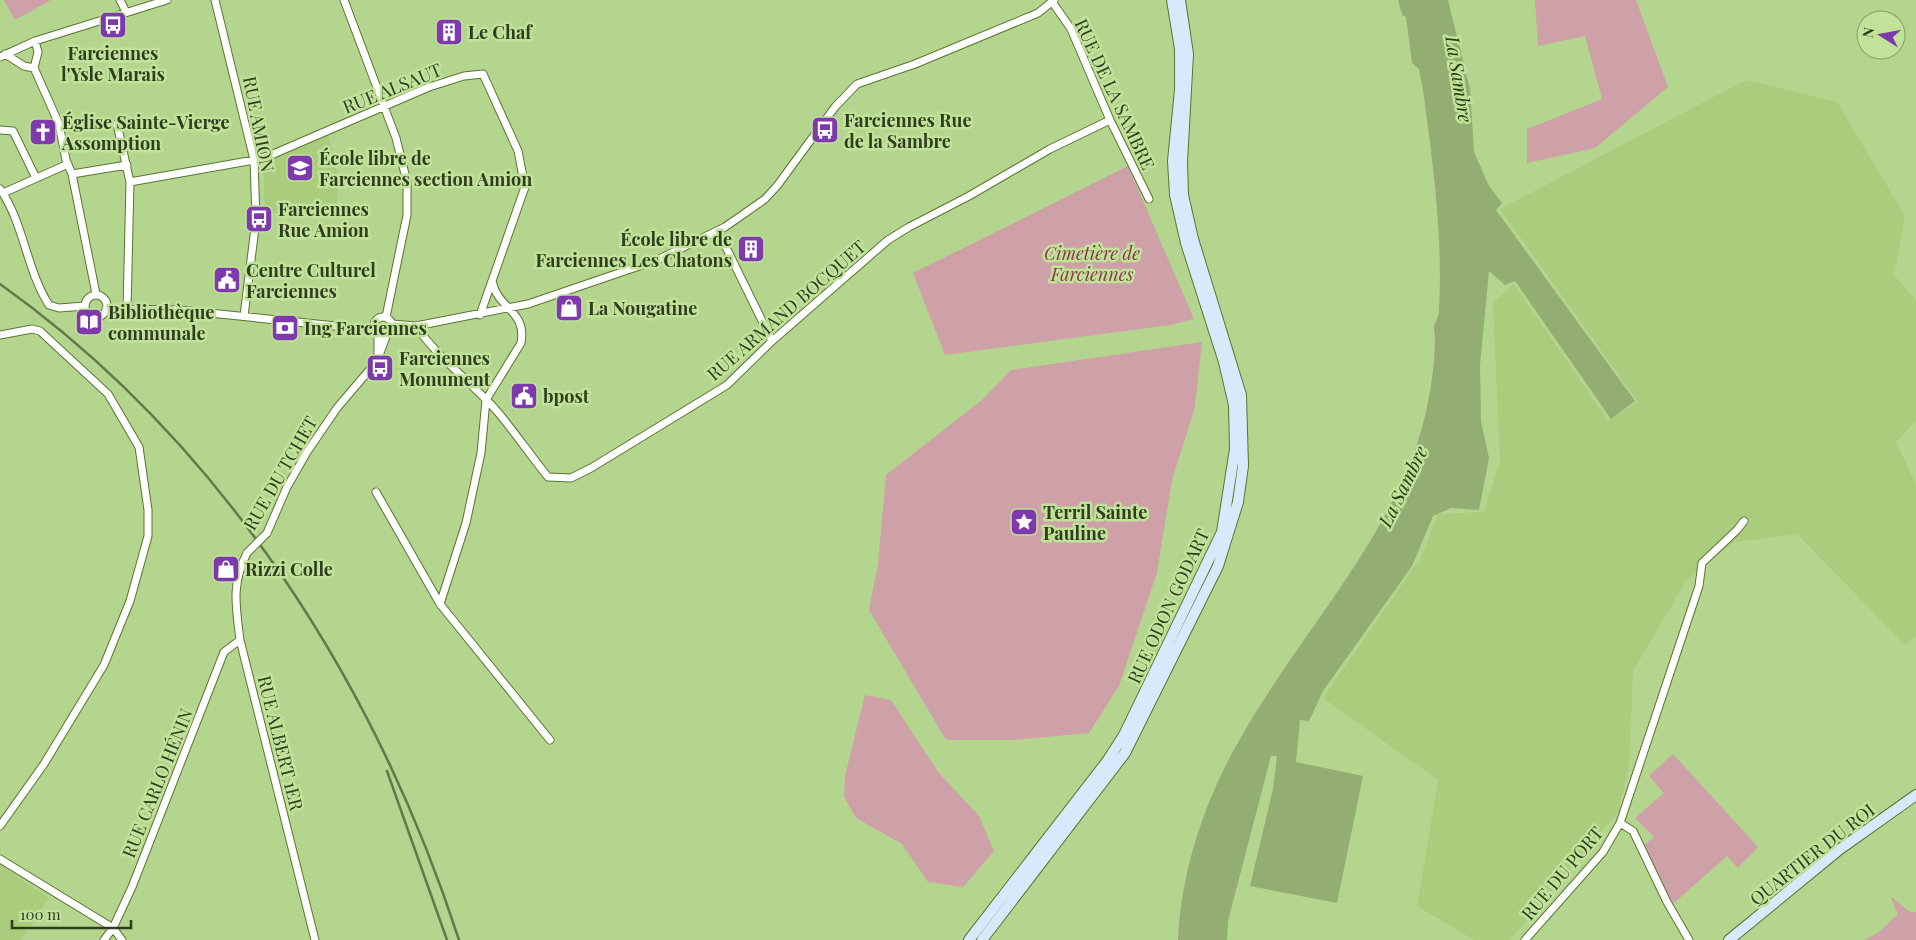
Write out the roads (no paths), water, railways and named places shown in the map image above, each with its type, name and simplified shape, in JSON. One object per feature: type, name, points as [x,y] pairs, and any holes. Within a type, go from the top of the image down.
[{"type":"main road","name":"RUE ODON GODART","points":[[969,940],[1108,760],[1124,735],[1222,532],[1235,449],[1234,406],[1224,362],[1186,243],[1175,195],[1173,161],[1180,90],[1180,65],[1172,0]]},
{"type":"main road","name":"RUE ODON GODART","points":[[982,940],[1125,753],[1218,566],[1238,502],[1243,466],[1241,395],[1193,239],[1183,195],[1182,162],[1188,54],[1180,0]]},
{"type":"main road","name":"QUARTIER DU ROI","points":[[1729,940],[1840,849],[1916,795]]},
{"type":"street","points":[[120,0],[126,12]]},
{"type":"street","points":[[2,55],[35,42],[167,0]]},
{"type":"street","name":"RUE AMION","points":[[215,0],[254,160],[256,220],[244,316]]},
{"type":"street","points":[[344,0],[396,138],[408,197],[407,215],[386,317],[390,329]]},
{"type":"street","points":[[96,294],[88,298],[85,306],[87,312],[92,316],[99,316],[106,309],[180,310],[376,332],[480,315],[528,304],[657,260],[718,230],[765,199],[777,186],[835,107],[857,84],[915,64],[1038,13],[1053,1]]},
{"type":"street","name":"RUE DE LA SAMBRE","points":[[1053,1],[1071,29],[1110,120],[1149,199]]},
{"type":"street","points":[[35,42],[38,52],[34,68],[59,124],[72,174],[96,294],[105,299],[106,309]]},
{"type":"street","points":[[2,55],[24,66],[34,68]]},
{"type":"street","name":"RUE ALSAUT","points":[[130,182],[254,160],[272,155],[429,87],[464,76],[483,74],[518,152],[525,187],[480,315]]},
{"type":"street","name":"RUE ARMAND BOCQUET","points":[[416,326],[424,338],[486,400],[548,477],[571,478],[627,447],[727,385],[772,341],[888,240],[909,226],[969,196],[1050,149],[1110,120]]},
{"type":"street","points":[[117,124],[130,182],[126,310]]},
{"type":"street","points":[[0,130],[13,131],[36,178]]},
{"type":"street","points":[[68,164],[1,191],[12,212],[38,284],[48,305],[59,308],[85,306]]},
{"type":"street","points":[[72,174],[127,165]]},
{"type":"street","points":[[718,230],[772,341]]},
{"type":"street","points":[[440,604],[466,523],[481,453],[486,400],[521,343],[523,332],[520,322],[510,308],[495,294],[492,281]]},
{"type":"street","points":[[378,361],[375,321],[380,317],[386,317]]},
{"type":"street","points":[[0,335],[32,329],[40,332],[108,394],[139,447],[148,527],[148,536],[130,601],[104,665],[44,764],[0,826]]},
{"type":"street","name":"RUE DU TCHET","points":[[247,553],[267,533],[288,487],[312,444],[337,408],[378,361],[390,329]]},
{"type":"street","points":[[376,492],[440,604],[550,740]]},
{"type":"street","name":"RUE DU PORT","points":[[1525,940],[1603,852],[1620,823],[1699,586],[1702,563],[1744,521]]},
{"type":"street","name":"RUE ALBERT 1ER","points":[[247,553],[236,582],[235,602],[240,640],[315,940]]},
{"type":"street","name":"RUE CARLO HÉNIN","points":[[104,940],[113,928],[163,810],[224,652],[240,640]]},
{"type":"street","points":[[1620,823],[1633,831],[1667,902],[1689,940]]},
{"type":"street","points":[[0,859],[113,928],[122,940]]},
{"type":"water","name":"La Sambre","points":[[1398,0],[1448,0],[1470,89],[1474,152],[1489,186],[1502,203],[1496,210],[1635,401],[1611,419],[1515,281],[1505,285],[1489,271],[1480,365],[1481,421],[1489,458],[1479,510],[1451,508],[1433,516],[1412,566],[1323,691],[1309,721],[1300,720],[1296,762],[1363,776],[1337,903],[1250,886],[1273,789],[1277,756],[1271,756],[1228,921],[1227,940],[1178,940],[1184,888],[1197,836],[1227,762],[1261,704],[1331,602],[1375,532],[1395,496],[1412,458],[1425,415],[1433,371],[1434,327],[1439,312],[1440,255],[1434,172],[1423,90],[1419,69],[1412,63],[1406,17],[1402,15]]},
{"type":"railway","points":[[0,284],[80,347],[154,417],[221,493],[282,575],[336,662],[383,752],[425,845],[459,940]]},
{"type":"railway","points":[[387,771],[447,940]]},
{"type":"place","name":"Farciennes l'Ysle Marais","points":[[113,25]]},
{"type":"place","name":"Le Chaf","points":[[449,32]]},
{"type":"place","name":"Farciennes Rue de la Sambre","points":[[825,130]]},
{"type":"place","name":"Église Sainte-Vierge Assomption","points":[[43,132]]},
{"type":"place","name":"École libre de Farciennes section Amion","points":[[300,168]]},
{"type":"place","name":"Farciennes Rue Amion","points":[[259,219]]},
{"type":"place","name":"École libre de Farciennes Les Chatons","points":[[751,249]]},
{"type":"place","name":"Centre Culturel Farciennes","points":[[227,280]]},
{"type":"place","name":"La Nougatine","points":[[569,308]]},
{"type":"place","name":"Bibliothèque communale","points":[[89,322]]},
{"type":"place","name":"Ing Farciennes","points":[[285,328]]},
{"type":"place","name":"Farciennes Monument","points":[[380,368]]},
{"type":"place","name":"bpost","points":[[524,396]]},
{"type":"place","name":"Terril Sainte Pauline","points":[[1024,522]]},
{"type":"place","name":"Rizzi Colle","points":[[226,569]]},
{"type":"park label","name":"Cimetière de Farciennes","points":[[1092,263]]}]
